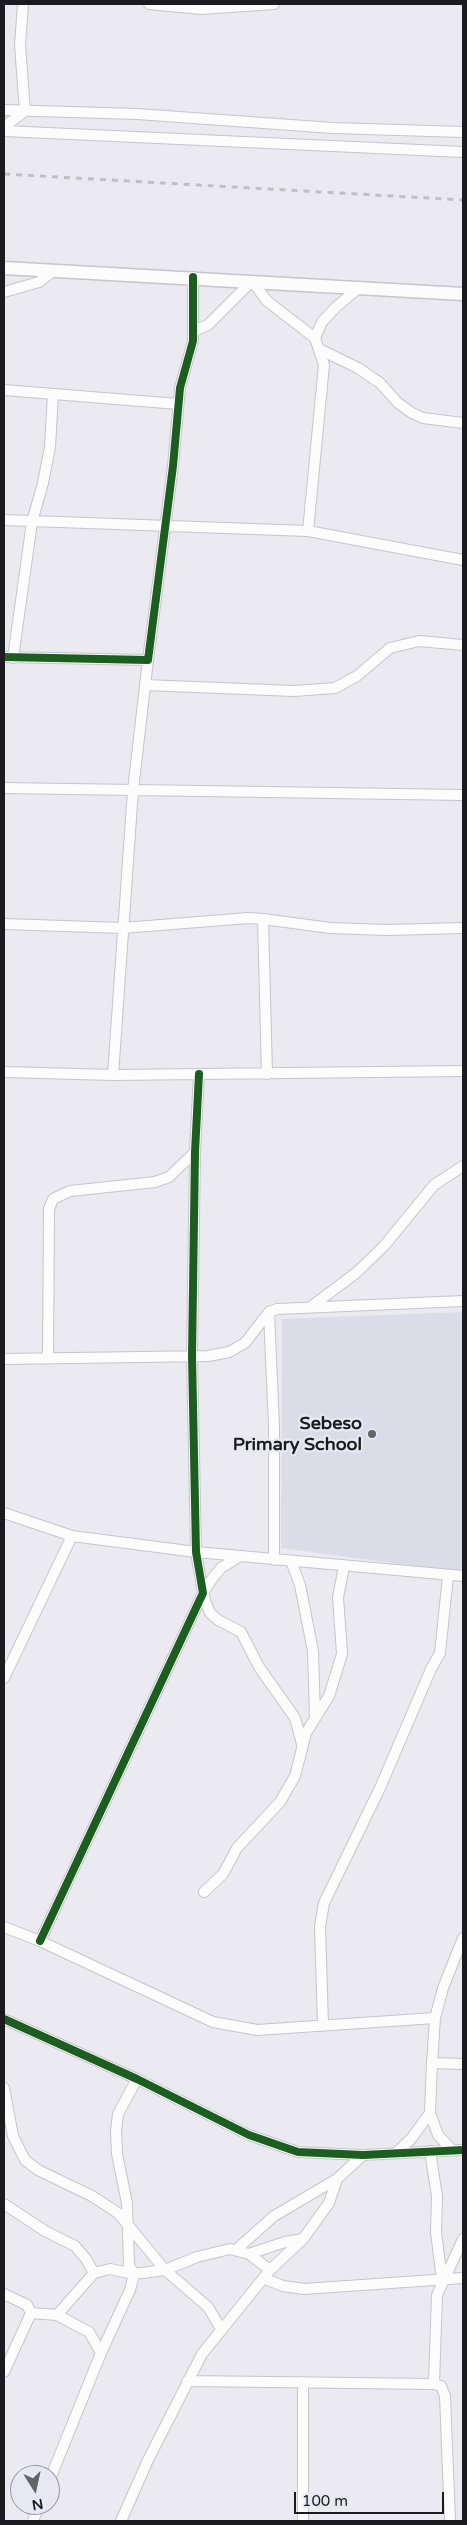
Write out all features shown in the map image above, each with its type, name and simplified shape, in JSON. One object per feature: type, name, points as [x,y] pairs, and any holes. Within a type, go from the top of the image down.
[{"type":"street","points":[[23,4],[20,45],[25,111]]},
{"type":"street","points":[[149,4],[201,9],[274,4]]},
{"type":"street","points":[[4,110],[137,114],[333,128],[463,132]]},
{"type":"street","points":[[4,127],[25,111]]},
{"type":"street","points":[[4,131],[463,152]]},
{"type":"street","points":[[4,268],[193,277],[463,294]]},
{"type":"street","points":[[4,292],[39,282],[53,271]]},
{"type":"street","points":[[114,1075],[133,790],[180,388],[191,348],[193,331],[193,277]]},
{"type":"street","points":[[193,331],[208,325],[252,281]]},
{"type":"street","points":[[252,281],[266,301],[315,338],[324,365],[308,531]]},
{"type":"street","points":[[315,338],[322,322],[336,307],[360,287]]},
{"type":"street","points":[[319,349],[358,368],[380,383],[398,403],[412,413],[423,418],[463,423]]},
{"type":"street","points":[[4,390],[178,404]]},
{"type":"street","points":[[53,394],[50,447],[43,483],[32,522],[9,658],[148,660]]},
{"type":"street","points":[[4,520],[308,531],[463,560]]},
{"type":"street","points":[[145,685],[294,691],[335,688],[357,676],[390,648],[419,641],[463,645]]},
{"type":"street","points":[[4,788],[463,795]]},
{"type":"street","points":[[4,924],[124,928],[248,918],[330,928],[378,930],[463,928]]},
{"type":"street","points":[[263,919],[267,1074]]},
{"type":"street","points":[[4,1072],[114,1075],[463,1071]]},
{"type":"street","points":[[199,1074],[195,1152],[192,1356],[196,1552],[203,1593],[210,1613],[218,1620],[241,1632],[259,1667],[294,1718],[302,1744]]},
{"type":"street","points":[[48,1358],[49,1209],[53,1199],[70,1191],[155,1182],[169,1177],[195,1152]]},
{"type":"street","points":[[312,1306],[356,1273],[384,1246],[434,1185],[463,1166]]},
{"type":"street","points":[[4,1359],[208,1356],[229,1352],[244,1342],[269,1312],[285,1307],[463,1301]]},
{"type":"street","points":[[269,1312],[274,1426],[274,1560]]},
{"type":"street","points":[[4,1514],[72,1536],[274,1560],[463,1576]]},
{"type":"street","points":[[4,1678],[72,1536]]},
{"type":"street","points":[[40,1941],[203,1593],[221,1568],[240,1556]]},
{"type":"street","points":[[291,1561],[300,1586],[312,1651],[315,1719]]},
{"type":"street","points":[[204,1892],[223,1874],[237,1848],[280,1802],[294,1776],[302,1744],[329,1696],[342,1654],[338,1597],[344,1567]]},
{"type":"street","points":[[323,2026],[320,1927],[324,1903],[380,1788],[431,1669],[440,1653],[448,1576]]},
{"type":"street","points":[[4,1927],[40,1941],[213,2022],[257,2030],[435,2018]]},
{"type":"street","points":[[452,2150],[438,2135],[430,2113],[432,2063],[435,2018],[443,1988],[463,1938]]},
{"type":"street","points":[[4,2019],[137,2079],[249,2135],[298,2152],[363,2155],[463,2150]]},
{"type":"street","points":[[432,2063],[463,2064]]},
{"type":"street","points":[[56,2465],[101,2353],[130,2290],[134,2274],[129,2265],[129,2226],[124,2186],[117,2154],[116,2120],[137,2079]]},
{"type":"street","points":[[4,2088],[13,2136],[25,2160],[51,2178],[101,2202],[118,2213],[165,2270],[208,2307],[221,2329]]},
{"type":"street","points":[[397,2152],[411,2139],[430,2113]]},
{"type":"street","points":[[430,2151],[437,2196],[436,2232],[442,2280]]},
{"type":"street","points":[[237,2249],[274,2216],[337,2179],[363,2155]]},
{"type":"street","points":[[121,2521],[148,2460],[202,2354],[221,2329],[265,2279],[270,2270],[303,2239],[326,2208],[337,2179]]},
{"type":"street","points":[[4,2204],[45,2231],[75,2246],[86,2259],[94,2274]]},
{"type":"street","points":[[248,2254],[285,2242],[303,2239]]},
{"type":"street","points":[[434,2384],[437,2295],[442,2280],[463,2240]]},
{"type":"street","points":[[57,2315],[71,2297],[94,2274],[110,2269],[134,2274],[165,2270],[197,2257],[237,2249],[248,2254],[270,2270]]},
{"type":"street","points":[[265,2279],[283,2286],[304,2289],[463,2278]]},
{"type":"street","points":[[4,2294],[28,2305],[31,2313],[4,2372]]},
{"type":"street","points":[[31,2313],[57,2315],[89,2332],[101,2353]]},
{"type":"street","points":[[187,2381],[434,2384],[441,2386],[445,2396],[450,2521]]},
{"type":"street","points":[[303,2382],[303,2521]]},
{"type":"shaded area","name":"Sebeso Primary School","points":[[463,1312],[463,1570],[445,1570],[281,1548],[282,1319]]},
{"type":"railway","points":[[4,174],[463,200]]},
{"type":"cycle path","points":[[4,657],[148,660],[173,466],[180,388],[193,341],[193,277]]},
{"type":"cycle path","points":[[40,1941],[203,1593],[196,1552],[192,1356],[195,1152],[199,1074]]},
{"type":"cycle path","points":[[4,2019],[137,2079],[249,2135],[298,2152],[363,2155],[463,2150]]},
{"type":"place","name":"Sebeso Primary School","points":[[372,1434]]}]
